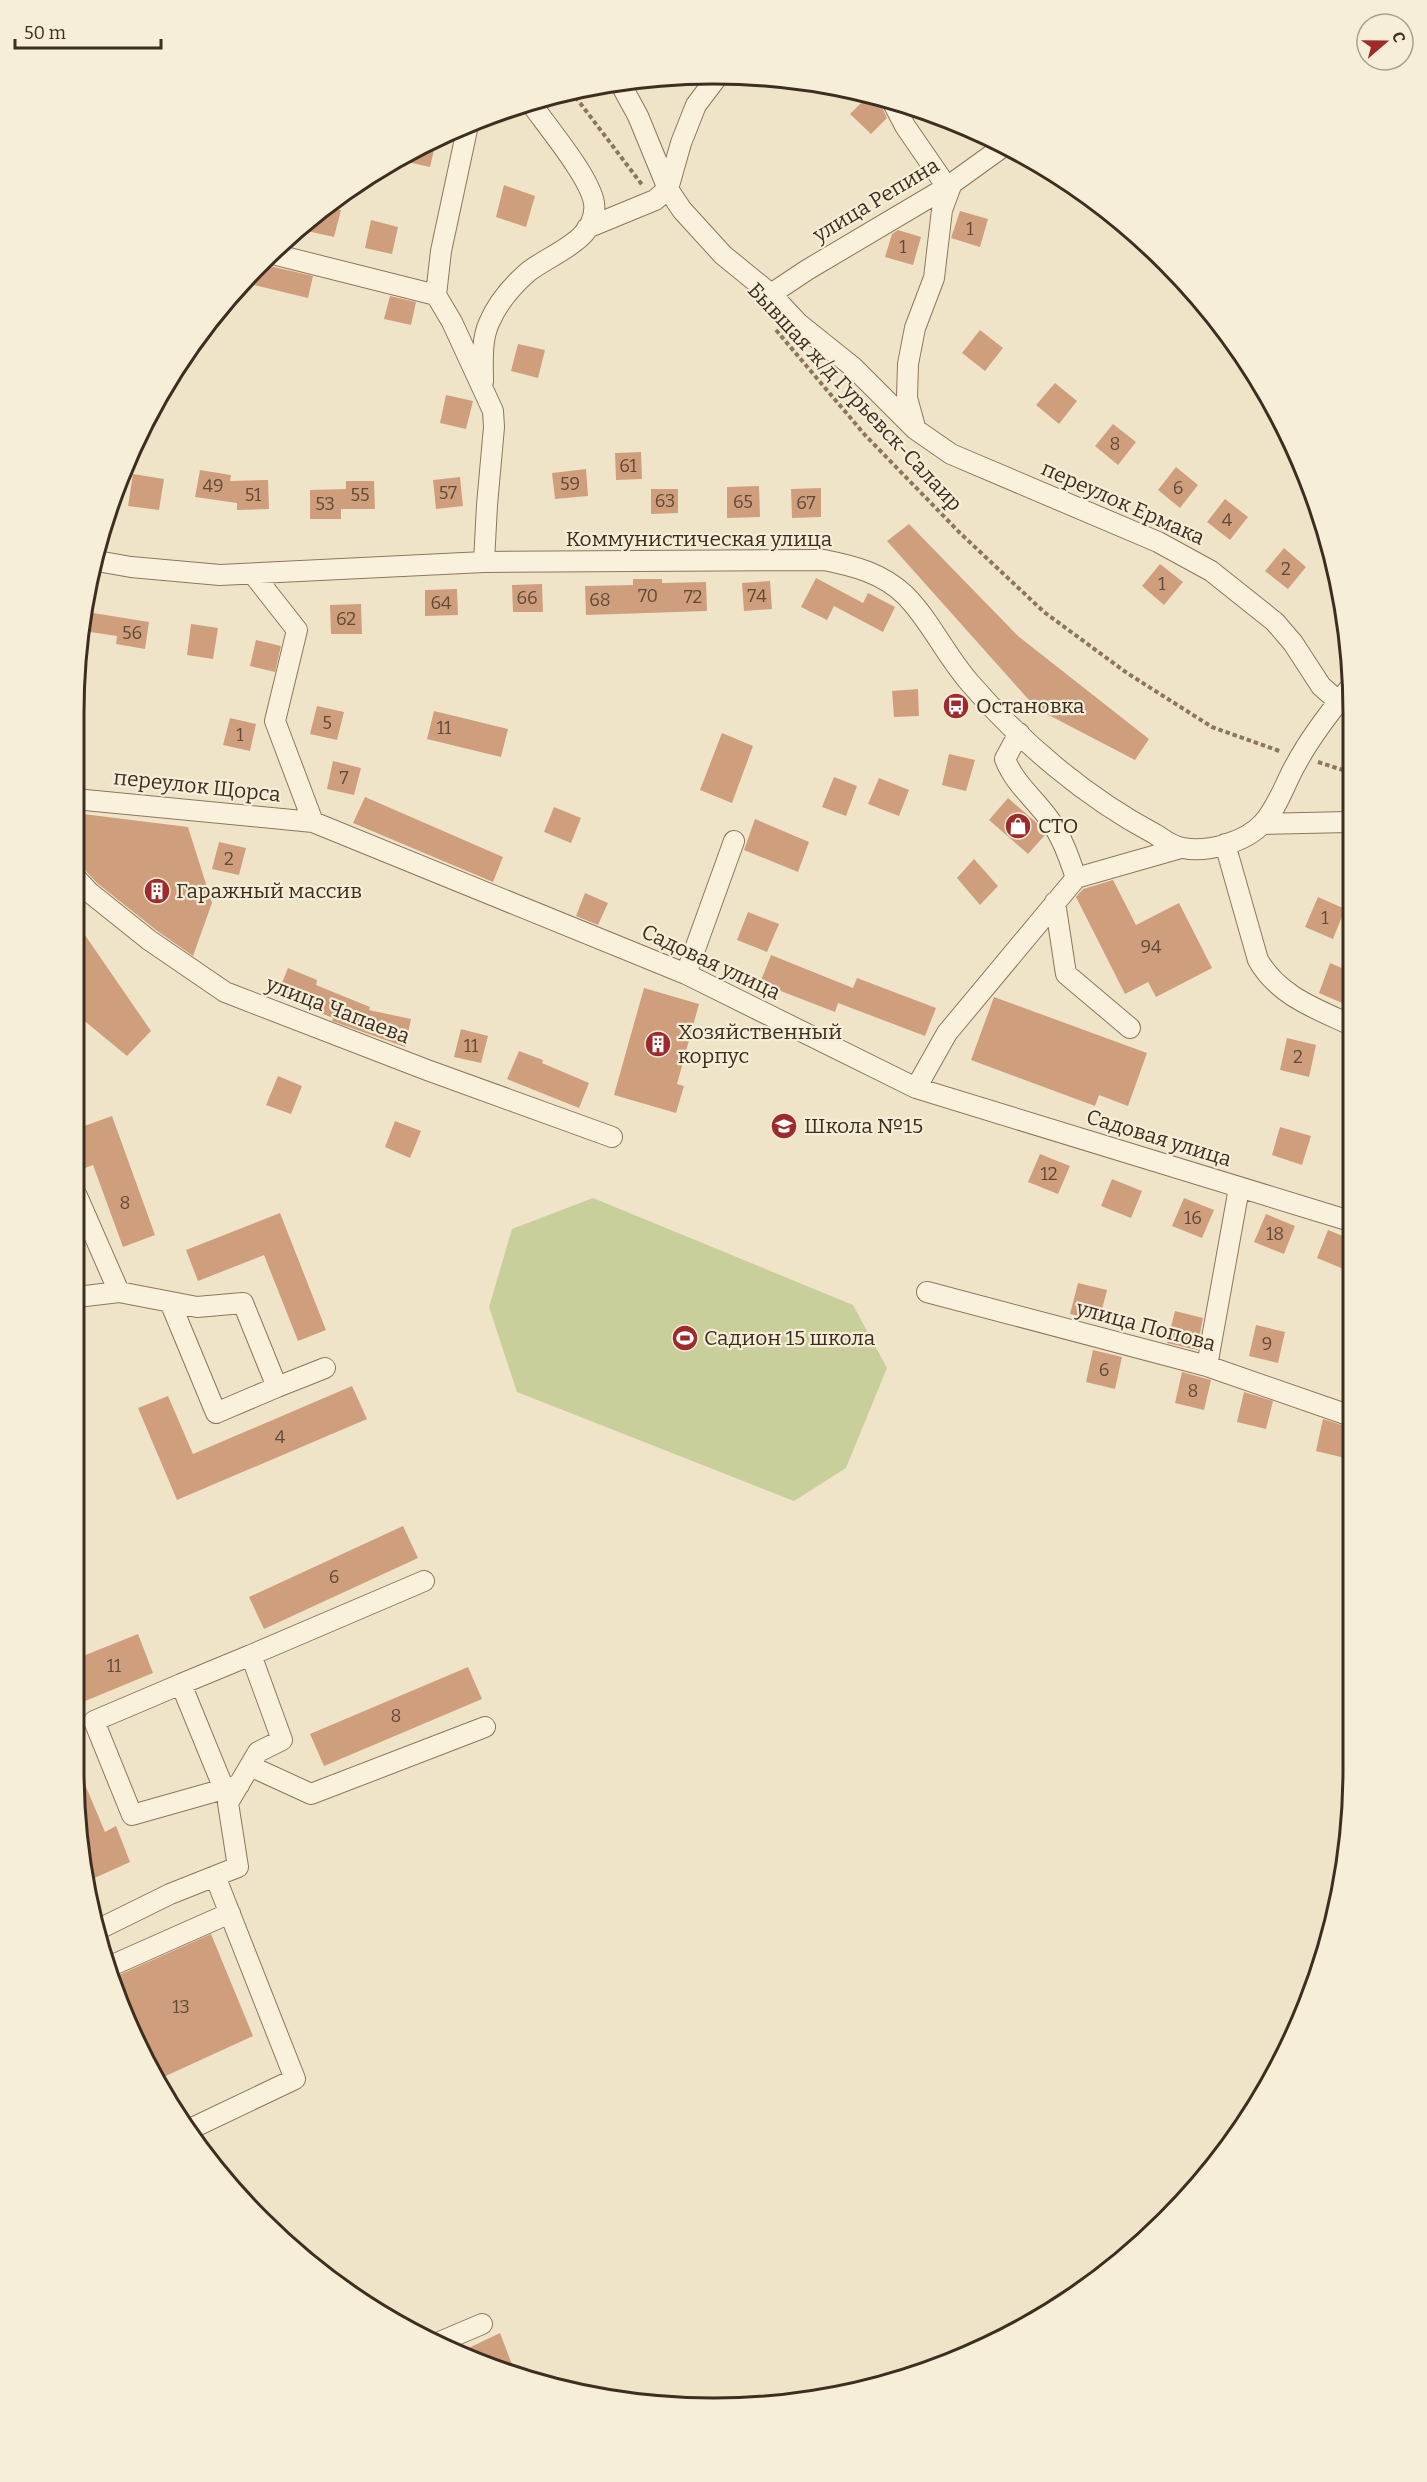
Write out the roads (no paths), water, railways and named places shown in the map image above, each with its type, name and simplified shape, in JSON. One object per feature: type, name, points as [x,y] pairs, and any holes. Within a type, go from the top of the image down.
[{"type":"street","points":[[482,385],[484,340],[488,325],[496,310],[524,276],[574,242],[587,228],[662,195],[696,105],[712,84]]},
{"type":"street","name":"переулок Ермака","points":[[624,90],[638,116],[662,195],[682,210],[723,255],[771,294],[798,323],[853,367],[915,429],[951,454],[1158,542],[1211,570],[1275,622],[1293,643],[1321,686],[1343,696]]},
{"type":"street","points":[[535,110],[589,189],[594,208],[587,228]]},
{"type":"street","points":[[897,111],[905,126],[950,185],[942,210],[934,278],[915,328],[908,364],[907,398],[915,429]]},
{"type":"street","points":[[466,135],[441,251],[436,295],[452,322],[493,411],[494,426],[484,562]]},
{"type":"street","name":"улица Репина","points":[[771,294],[950,185],[997,151]]},
{"type":"street","points":[[281,256],[436,295]]},
{"type":"street","name":"Коммунистическая улица","points":[[103,562],[130,567],[220,575],[484,562],[824,560],[859,567],[886,580],[906,596],[970,683],[1019,733],[1077,784],[1119,815],[1181,848]]},
{"type":"street","points":[[252,574],[297,630],[275,721],[313,822]]},
{"type":"street","points":[[916,1088],[947,1033],[1076,878],[1181,848],[1202,849],[1245,836],[1262,824],[1282,793],[1300,757],[1343,697]]},
{"type":"street","points":[[1019,733],[1005,759],[1011,774],[1049,819],[1066,848],[1076,878]]},
{"type":"street","name":"переулок Щорса","points":[[84,800],[313,822]]},
{"type":"street","name":"Садовая улица","points":[[313,822],[686,974],[916,1088],[1343,1219]]},
{"type":"street","points":[[1262,824],[1343,822]]},
{"type":"street","points":[[686,974],[734,841]]},
{"type":"street","points":[[1225,843],[1258,960],[1268,976],[1280,987],[1307,1004],[1343,1021]]},
{"type":"street","name":"улица Чапаева","points":[[84,887],[149,940],[225,992],[427,1070],[612,1137]]},
{"type":"street","points":[[1055,902],[1066,974],[1130,1029]]},
{"type":"street","points":[[1207,1366],[1239,1188]]},
{"type":"street","points":[[84,1212],[119,1292]]},
{"type":"street","points":[[84,1296],[119,1292],[197,1307],[243,1303],[277,1387]]},
{"type":"street","name":"улица Попова","points":[[927,1292],[1207,1366],[1343,1413]]},
{"type":"street","points":[[170,1302],[216,1413],[325,1368]]},
{"type":"street","points":[[231,1787],[132,1815],[94,1721],[424,1581]]},
{"type":"street","points":[[104,1927],[171,1894],[238,1867],[228,1803],[231,1787],[250,1766],[258,1752],[282,1740],[251,1655]]},
{"type":"street","points":[[181,1684],[231,1787]]},
{"type":"street","points":[[250,1766],[311,1794],[486,1727]]},
{"type":"street","points":[[196,2126],[295,2079],[215,1876]]},
{"type":"street","points":[[115,1964],[230,1913]]},
{"type":"street","points":[[448,2339],[482,2324]]},
{"type":"place","name":"Остановка","points":[[956,706]]},
{"type":"place","name":"СТО","points":[[1018,826]]},
{"type":"place","name":"Гаражный массив","points":[[157,891]]},
{"type":"place","name":"Хозяйственный корпус","points":[[658,1044]]},
{"type":"place","name":"Школа №15","points":[[784,1126]]},
{"type":"place","name":"Садион 15 школа","points":[[685,1338]]}]
